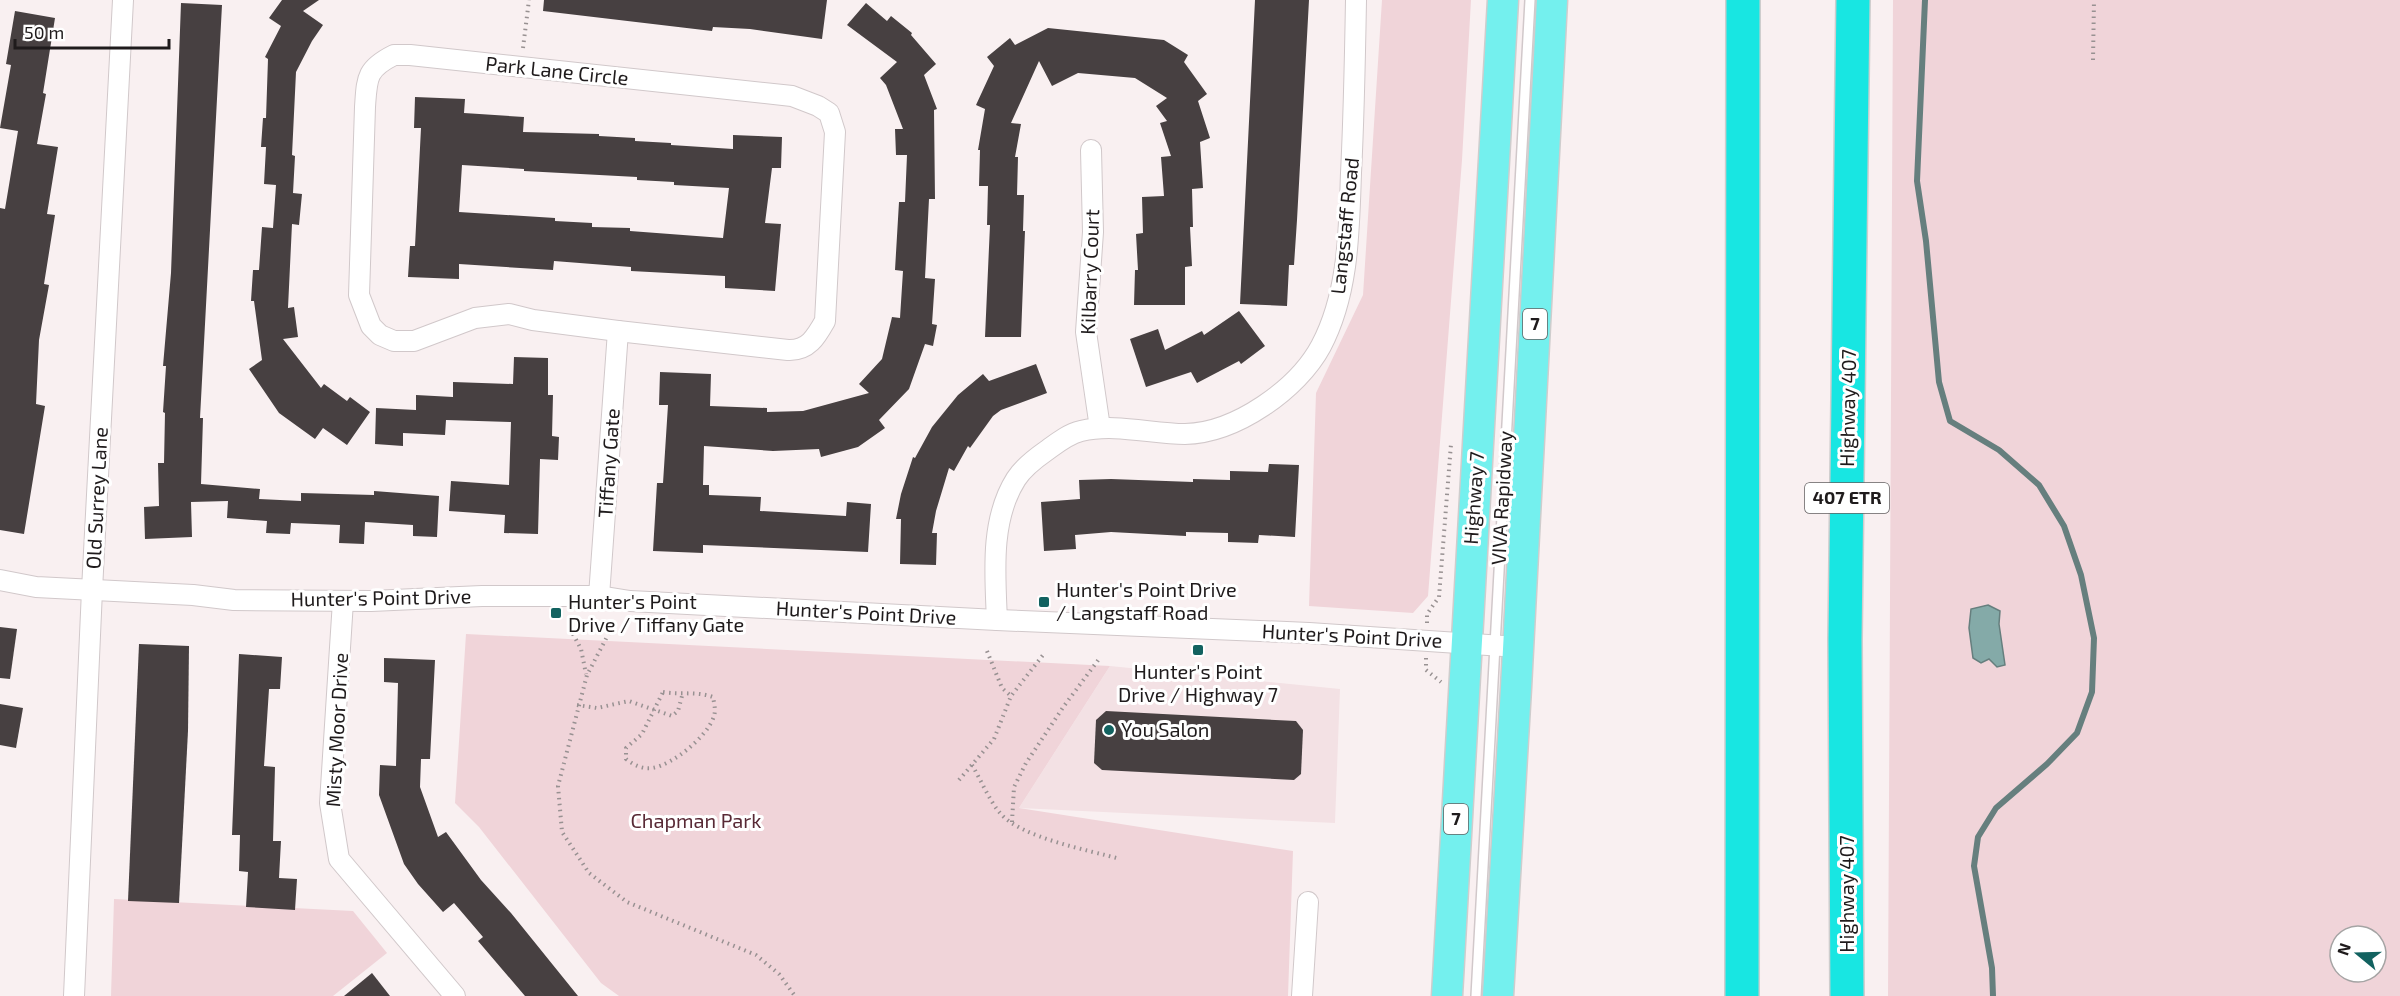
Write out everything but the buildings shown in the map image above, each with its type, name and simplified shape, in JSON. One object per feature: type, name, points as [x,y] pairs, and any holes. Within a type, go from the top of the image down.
[{"type":"highway","points":[[1742,996],[1743,0]]},
{"type":"highway","name":"Highway 407","points":[[1847,996],[1845,639],[1853,0]]},
{"type":"main road","name":"Highway 7","points":[[1498,996],[1492,645],[1503,0]]},
{"type":"main road","name":"Highway 7","points":[[1447,996],[1492,645],[1552,0]]},
{"type":"street","name":"Old Surrey Lane","points":[[74,996],[92,590],[123,0]]},
{"type":"street","name":"Langstaff Road","points":[[997,620],[998,529],[1005,502],[1017,477],[1037,458],[1064,438],[1080,431],[1100,428],[1187,434],[1222,427],[1257,411],[1285,391],[1320,348],[1333,320],[1341,290],[1348,234],[1355,93],[1356,0]]},
{"type":"street","name":"Park Lane Circle","points":[[394,55],[410,55],[792,96],[818,106],[828,113],[835,132],[825,321],[814,340],[797,350],[788,350],[618,331],[533,320],[509,314],[493,315],[456,324],[414,342],[394,341],[380,336],[371,326],[363,310],[359,295],[358,269],[365,107],[367,85],[373,68],[394,55]]},
{"type":"street","name":"Kilbarry Court","points":[[1091,150],[1093,232],[1086,332],[1100,428]]},
{"type":"street","name":"Tiffany Gate","points":[[599,596],[618,331]]},
{"type":"street","name":"Hunter's Point Drive","points":[[0,580],[36,587],[193,595],[234,600],[438,600],[482,596],[599,596],[630,601],[1309,633],[1492,645]]},
{"type":"street","name":"Misty Moor Drive","points":[[343,601],[330,803],[339,858],[455,996]]},
{"type":"street","points":[[1302,996],[1308,902]]},
{"type":"lane","name":"VIVA Rapidway","points":[[1476,996],[1492,645],[1530,0]]},
{"type":"path","points":[[521,67],[529,0]]},
{"type":"path","points":[[2093,60],[2094,0]]},
{"type":"path","points":[[609,633],[586,675],[577,705],[558,786],[562,832],[589,873],[627,902],[756,955],[779,974],[795,996]]},
{"type":"path","points":[[573,634],[580,649],[586,675]]},
{"type":"path","points":[[987,651],[1002,688],[1011,696]]},
{"type":"path","points":[[959,780],[994,739],[1011,696],[1043,655]]},
{"type":"path","points":[[1012,822],[1014,787],[1018,779],[1064,706],[1099,659]]},
{"type":"path","points":[[663,692],[682,696],[690,692],[713,697],[715,712],[711,723],[686,752],[653,768],[637,767],[626,759],[626,748],[642,734],[663,692]]},
{"type":"path","points":[[577,705],[597,708],[629,701],[672,716],[678,711],[682,696]]},
{"type":"path","points":[[972,765],[1000,813],[1012,822],[1034,835],[1120,860]]},
{"type":"shaded area","points":[[1110,666],[1340,689],[1335,823],[1019,808]]},
{"type":"green space","points":[[1382,0],[1471,0],[1462,160],[1428,596],[1413,613],[1309,606],[1316,393],[1363,295]]},
{"type":"green space","points":[[1893,0],[2400,0],[2400,996],[1888,996]]},
{"type":"green space","name":"Chapman Park","points":[[466,634],[1110,666],[1019,808],[1293,851],[1288,996],[619,996],[601,983],[479,827],[455,803]]},
{"type":"green space","points":[[114,899],[353,911],[387,953],[333,996],[111,996]]},
{"type":"water","points":[[1988,605],[2000,611],[1999,624],[2005,665],[1997,667],[1989,659],[1981,663],[1973,658],[1969,628],[1971,609]]},
{"type":"waterway","points":[[1925,0],[1917,181],[1926,241],[1939,382],[1950,421],[1999,450],[2039,485],[2064,526],[2081,575],[2094,638],[2092,692],[2077,733],[2047,764],[1996,808],[1978,837],[1974,866],[1992,968],[1993,996]]},
{"type":"place","name":"Hunter's Point Drive / Langstaff Road","points":[[1044,602]]},
{"type":"place","name":"Hunter's Point Drive / Tiffany Gate","points":[[556,613]]},
{"type":"place","name":"Hunter's Point Drive / Highway 7","points":[[1198,650]]},
{"type":"place","name":"You Salon","points":[[1109,730]]}]
